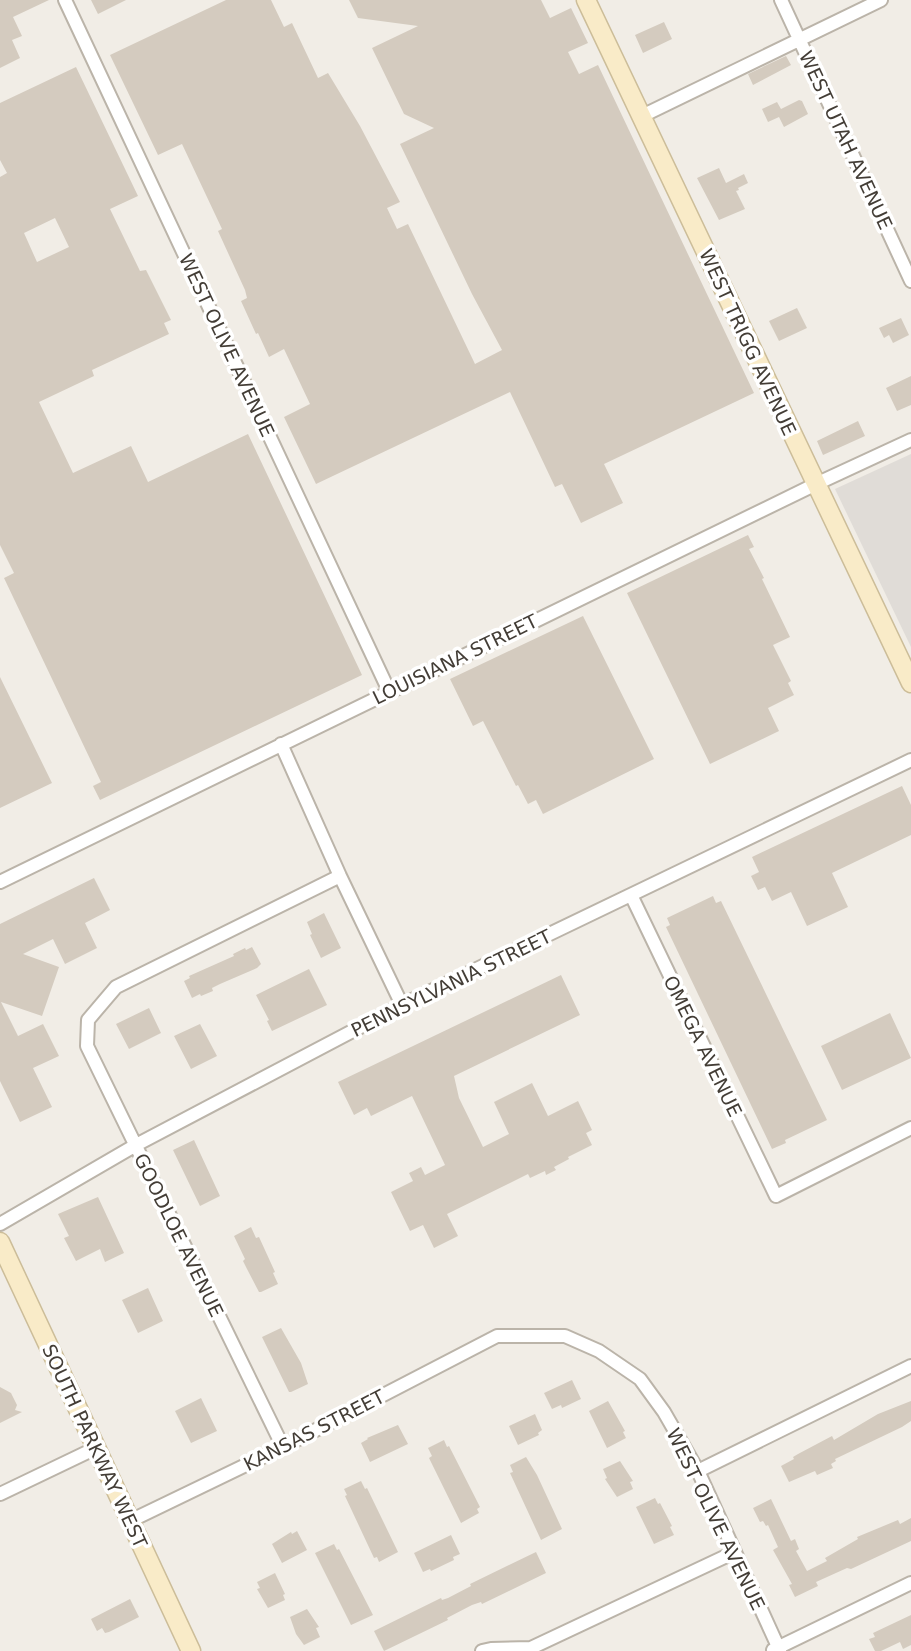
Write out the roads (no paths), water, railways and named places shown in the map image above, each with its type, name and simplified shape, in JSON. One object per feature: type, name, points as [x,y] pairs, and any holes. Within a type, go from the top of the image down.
[{"type":"street","name":"WEST OLIVE AVENUE","points":[[65,0],[389,691]]},
{"type":"street","name":"WEST TRIGG AVENUE","points":[[586,0],[911,683]]},
{"type":"street","name":"WEST UTAH AVENUE","points":[[781,0],[911,281]]},
{"type":"street","points":[[642,116],[881,0]]},
{"type":"street","name":"LOUISIANA STREET","points":[[0,882],[911,440]]},
{"type":"street","points":[[281,744],[340,877],[402,1005]]},
{"type":"street","name":"PENNSYLVANIA STREET","points":[[0,1224],[136,1145],[402,1005],[911,760]]},
{"type":"street","name":"GOODLOE AVENUE","points":[[283,1447],[87,1046],[88,1020],[116,987],[340,877]]},
{"type":"street","name":"OMEGA AVENUE","points":[[631,895],[776,1196],[911,1128]]},
{"type":"street","name":"SOUTH PARKWAY WEST","points":[[0,1241],[191,1651]]},
{"type":"street","name":"WEST OLIVE AVENUE","points":[[497,1336],[565,1336],[599,1351],[640,1379],[664,1412],[698,1471],[777,1650]]},
{"type":"street","name":"KANSAS STREET","points":[[130,1521],[283,1447],[497,1336]]},
{"type":"street","points":[[698,1471],[911,1366]]},
{"type":"street","points":[[0,1494],[96,1448]]},
{"type":"street","points":[[482,1651],[491,1648],[531,1648],[735,1552]]},
{"type":"street","points":[[777,1650],[911,1583]]}]
